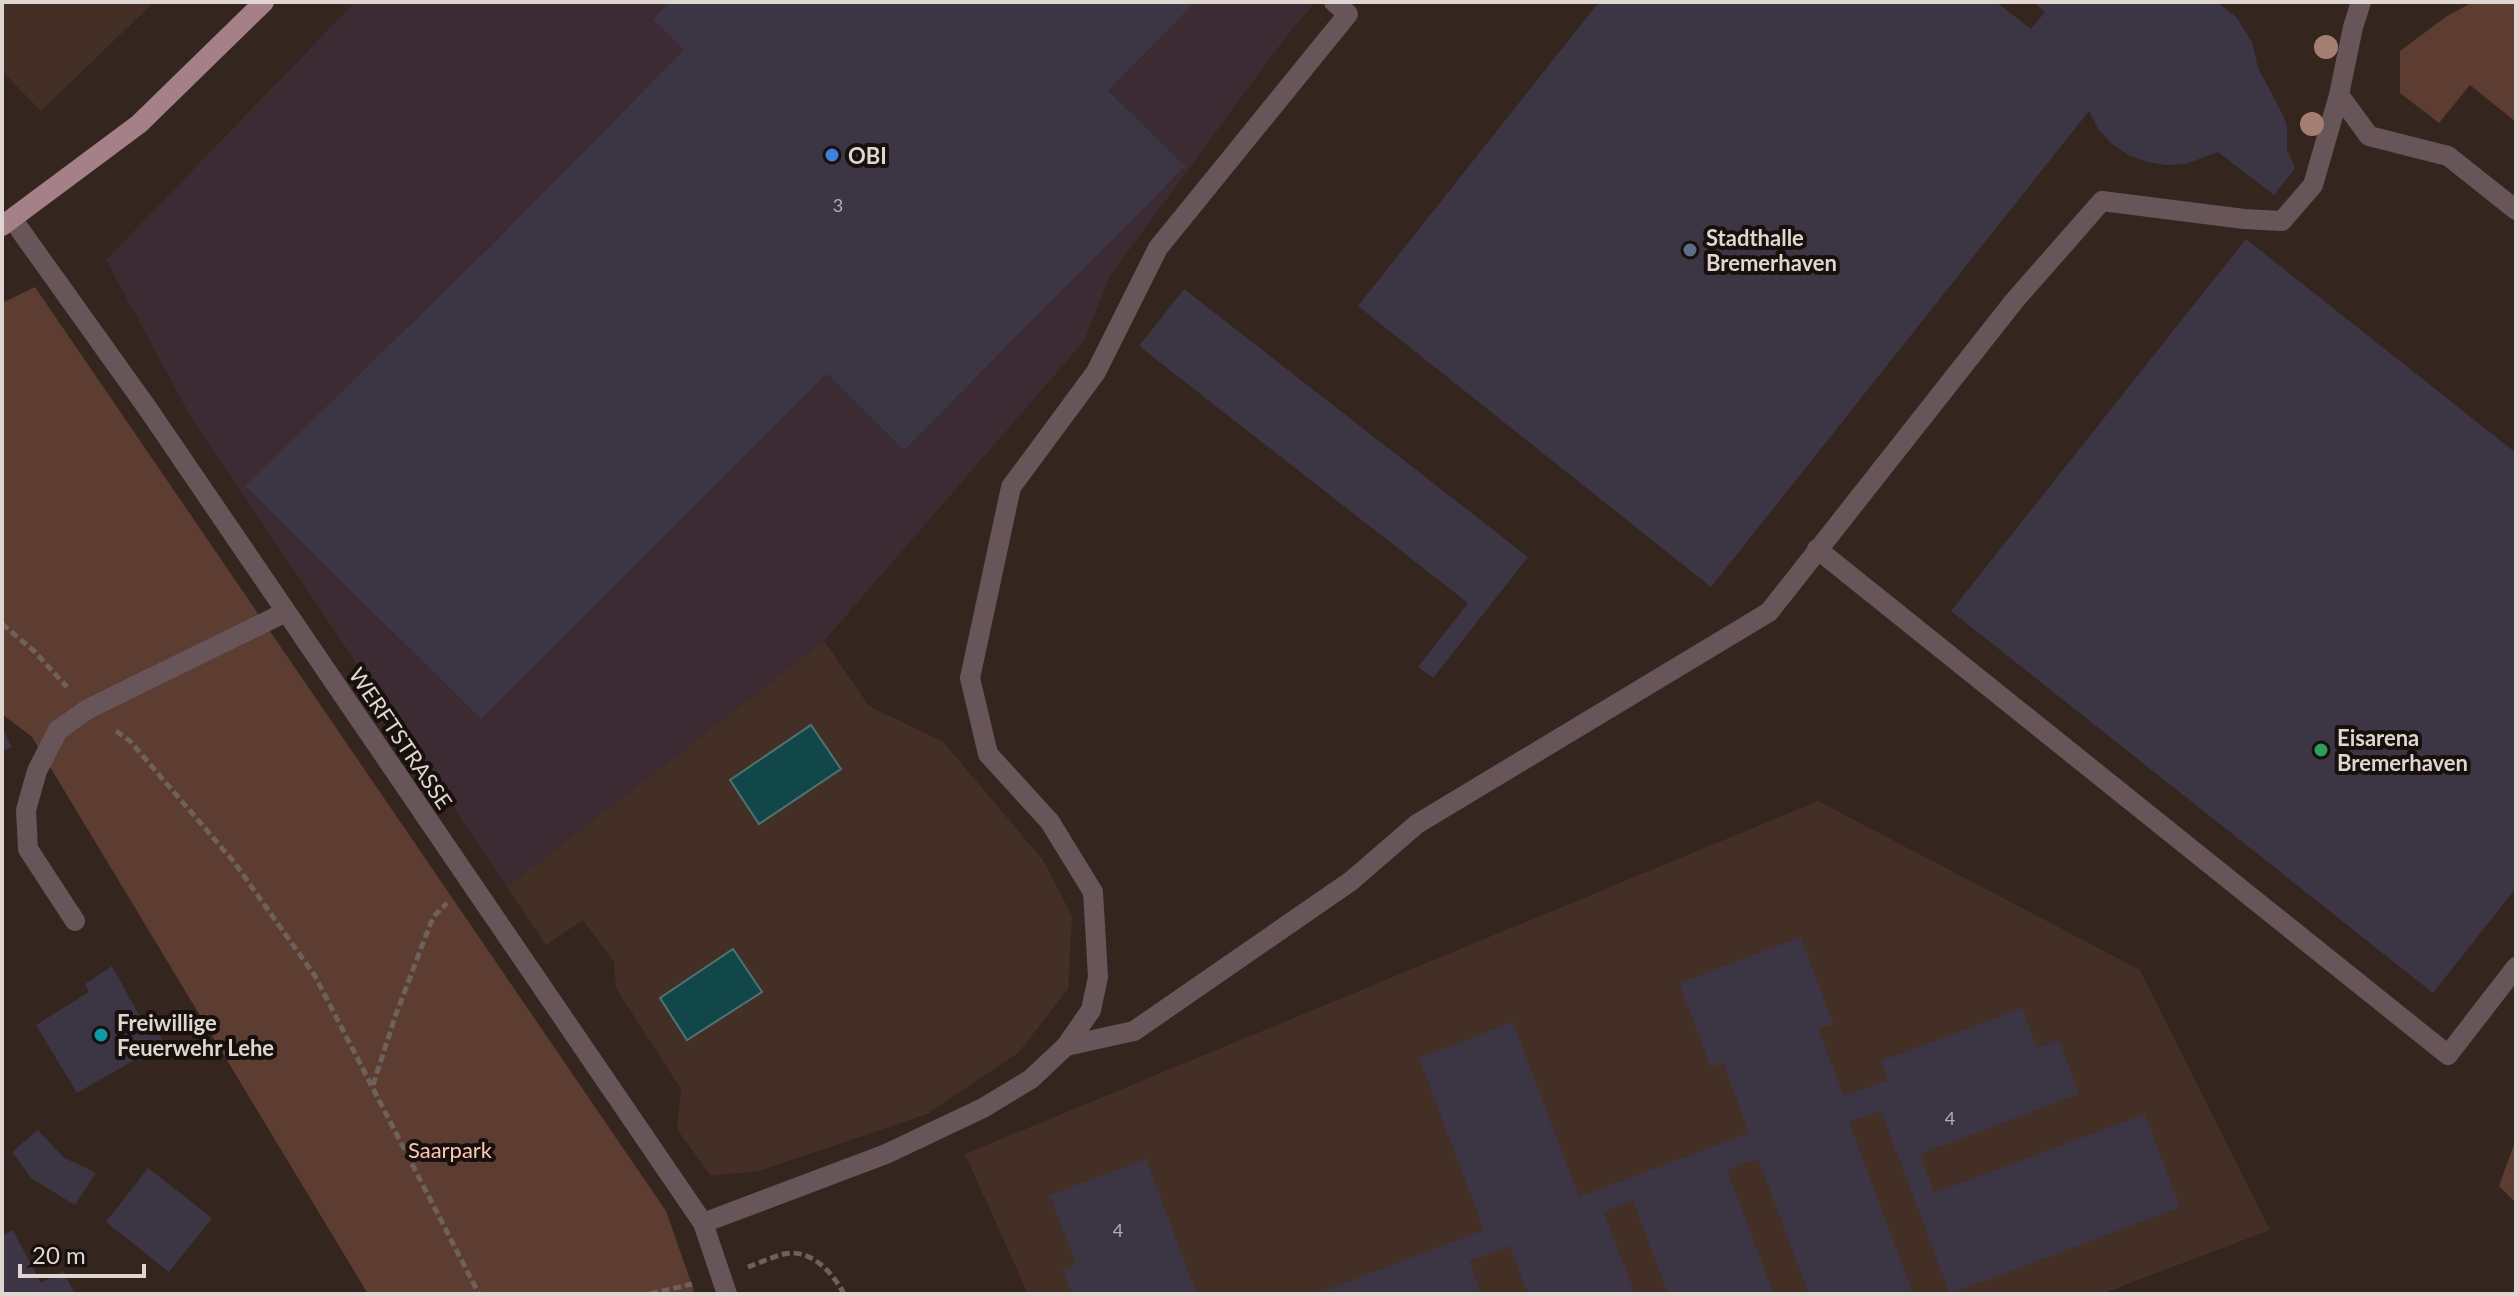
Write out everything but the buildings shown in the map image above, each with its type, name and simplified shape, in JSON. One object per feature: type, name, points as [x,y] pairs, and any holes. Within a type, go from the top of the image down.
[{"type":"main road","points":[[7,223],[139,124],[264,2]]},
{"type":"street","points":[[1066,1046],[1134,1031],[1351,881],[1417,824],[1769,612],[2015,300],[2102,201],[2282,221],[2313,185],[2361,2]]},
{"type":"street","points":[[703,1223],[886,1154],[983,1108],[1031,1079],[1066,1046],[1091,1010],[1098,977],[1093,892],[1050,822],[988,754],[970,678],[1011,487],[1096,372],[1158,248],[1341,8]]},
{"type":"street","points":[[2339,95],[2369,136],[2448,156],[2516,210]]},
{"type":"street","name":"WERFTSTRASSE","points":[[7,223],[148,409],[703,1223],[725,1285]]},
{"type":"street","points":[[1817,549],[2448,1055],[2516,967]]},
{"type":"street","points":[[75,921],[28,849],[26,810],[37,771],[58,730],[88,709],[286,612]]},
{"type":"path","points":[[2,624],[34,651],[88,709],[130,741],[234,862],[315,976],[479,1294]]},
{"type":"path","points":[[373,1086],[433,917],[470,882]]},
{"type":"path","points":[[650,1294],[725,1285],[787,1253],[808,1257],[822,1264],[835,1276],[844,1294]]},
{"type":"shaded area","points":[[2,2],[154,2],[41,111],[2,71]]},
{"type":"shaded area","points":[[355,2],[1316,2],[1288,34],[1110,276],[1084,341],[824,641],[507,887],[192,419],[106,260]]},
{"type":"shaded area","points":[[824,641],[869,706],[943,742],[1043,860],[1072,916],[1068,989],[1018,1053],[927,1114],[759,1171],[711,1176],[677,1129],[681,1089],[616,988],[614,962],[583,920],[546,945],[507,887]]},
{"type":"shaded area","points":[[1818,801],[2140,970],[2270,1230],[2101,1294],[1028,1294],[965,1154]]},
{"type":"green space","points":[[2473,2],[2516,2],[2516,122],[2470,85],[2439,123],[2400,93],[2400,51],[2447,16]]},
{"type":"green space","name":"Saarpark","points":[[35,287],[666,1211],[695,1294],[368,1294],[32,737],[2,714],[2,303]]},
{"type":"green space","points":[[2516,1139],[2516,1203],[2499,1186]]},
{"type":"water","points":[[811,725],[841,769],[759,824],[730,780]]},
{"type":"water","points":[[733,949],[762,992],[687,1040],[660,998]]},
{"type":"place","name":"OBI","points":[[832,155]]},
{"type":"place","name":"Stadthalle Bremerhaven","points":[[1690,250]]},
{"type":"place","name":"Eisarena Bremerhaven","points":[[2321,750]]},
{"type":"place","name":"Freiwillige Feuerwehr Lehe","points":[[101,1035]]}]
